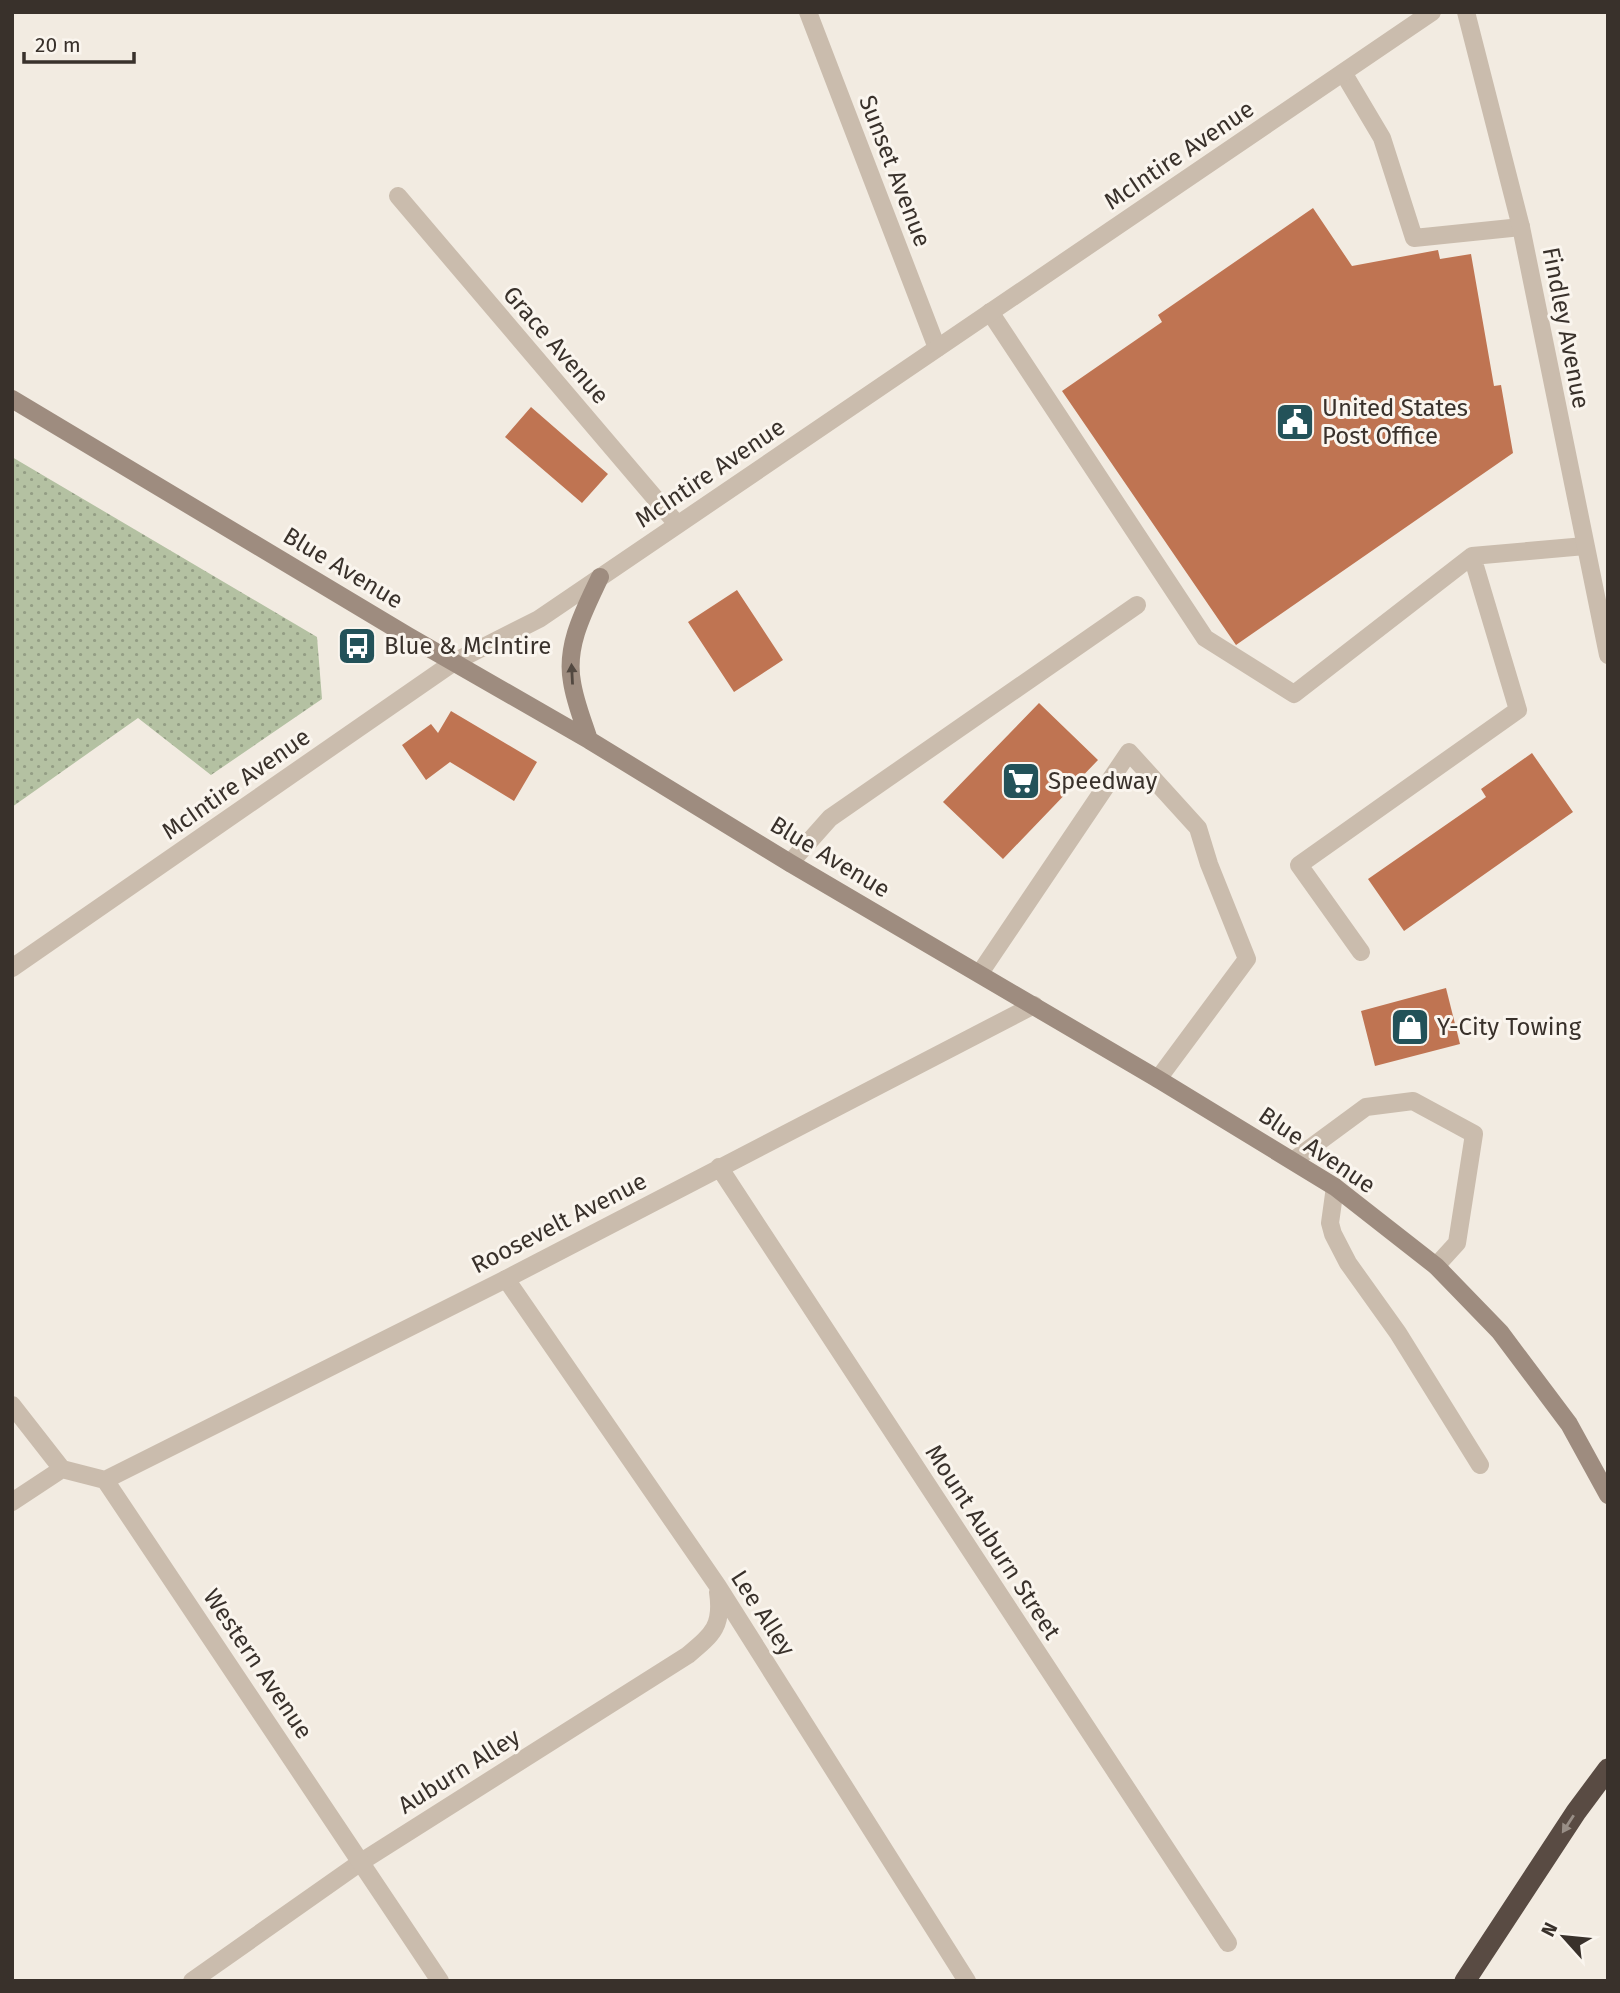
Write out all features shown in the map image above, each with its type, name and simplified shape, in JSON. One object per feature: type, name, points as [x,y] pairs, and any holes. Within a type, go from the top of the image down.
[{"type":"highway","points":[[1465,1981],[1576,1812],[1608,1769]]},
{"type":"main road","name":"Blue Avenue","points":[[12,399],[589,740],[790,863],[1034,1005],[1335,1187],[1436,1266],[1500,1332],[1569,1424],[1608,1495]]},
{"type":"main road","points":[[589,740],[571,679],[572,649],[583,613],[600,577]]},
{"type":"street","name":"Sunset Avenue","points":[[808,12],[937,348]]},
{"type":"street","name":"McIntire Avenue","points":[[12,968],[453,662],[539,619],[1432,12]]},
{"type":"street","name":"Findley Avenue","points":[[1466,12],[1521,227],[1607,648]]},
{"type":"street","points":[[1344,74],[1382,138],[1413,238],[1521,227]]},
{"type":"street","name":"Grace Avenue","points":[[398,196],[677,524]]},
{"type":"street","points":[[990,312],[1205,639],[1294,694],[1472,556],[1585,546]]},
{"type":"street","points":[[1361,952],[1299,865],[1518,709],[1472,556]]},
{"type":"street","points":[[790,863],[830,818],[1137,605]]},
{"type":"street","points":[[980,973],[1129,752],[1198,828],[1209,864],[1247,959],[1158,1079]]},
{"type":"street","name":"Roosevelt Avenue","points":[[105,1479],[506,1279],[1034,1005]]},
{"type":"street","points":[[1294,1160],[1366,1107],[1413,1101],[1474,1134],[1457,1243],[1436,1266]]},
{"type":"street","name":"Mount Auburn Street","points":[[719,1167],[1228,1943]]},
{"type":"street","points":[[1335,1187],[1330,1223],[1348,1263],[1398,1333],[1480,1465]]},
{"type":"street","name":"Lee Alley","points":[[506,1279],[717,1585],[967,1981]]},
{"type":"street","points":[[12,1405],[62,1469],[105,1479]]},
{"type":"street","points":[[12,1502],[62,1469]]},
{"type":"street","name":"Western Avenue","points":[[105,1479],[440,1981]]},
{"type":"street","name":"Auburn Alley","points":[[192,1981],[361,1862],[688,1655],[713,1634],[721,1611],[717,1585]]},
{"type":"green space","points":[[12,457],[317,637],[322,699],[211,775],[138,718],[12,807]]},
{"type":"building","name":"United States Post Office","points":[[1313,208],[1352,266],[1438,250],[1440,259],[1471,254],[1494,386],[1501,385],[1513,453],[1236,645],[1062,391],[1162,322],[1158,315]]},
{"type":"building","points":[[531,407],[608,474],[582,503],[505,437]]},
{"type":"building","points":[[737,590],[783,660],[734,692],[688,622]]},
{"type":"building","name":"Speedway","points":[[1039,703],[1098,760],[1003,859],[943,802]]},
{"type":"building","points":[[451,711],[537,762],[514,801],[450,762],[426,780],[402,745],[431,724],[438,733]]},
{"type":"building","points":[[1532,753],[1573,812],[1404,931],[1368,879],[1486,797],[1481,789]]},
{"type":"building","name":"Y-City Towing","points":[[1446,988],[1460,1044],[1375,1066],[1361,1011]]},
{"type":"place","name":"United States Post Office","points":[[1295,422]]},
{"type":"place","name":"Blue & McIntire","points":[[357,646]]},
{"type":"place","name":"Speedway","points":[[1021,781]]},
{"type":"place","name":"Y-City Towing","points":[[1410,1027]]}]
